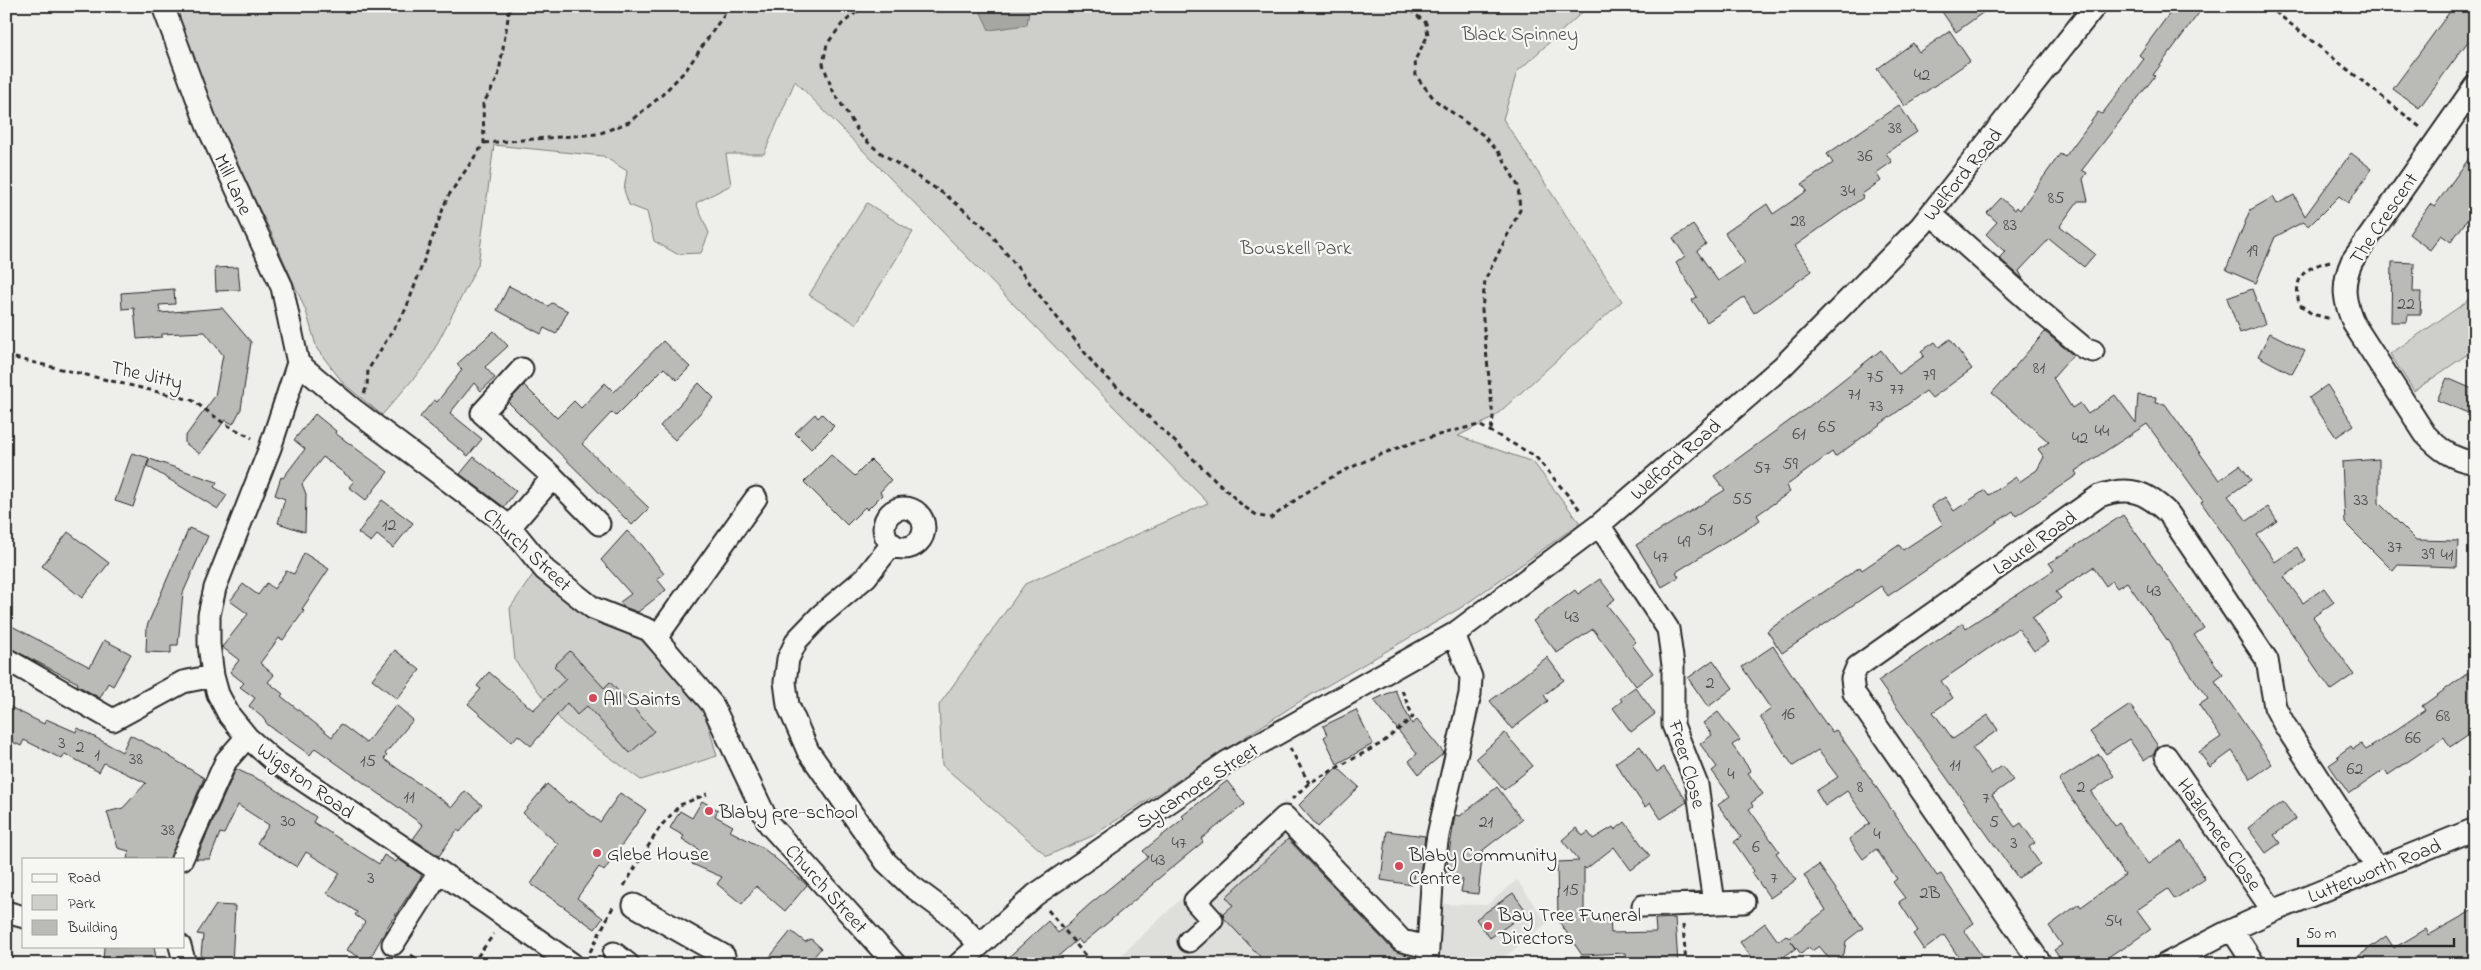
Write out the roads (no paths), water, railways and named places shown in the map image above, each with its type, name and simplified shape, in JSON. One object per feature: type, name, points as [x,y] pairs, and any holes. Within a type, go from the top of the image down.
[{"type":"street","name":"Mill Lane","points":[[163,6],[207,125],[282,287],[298,363]]},
{"type":"street","name":"Welford Road","points":[[1454,634],[1591,520],[1782,367],[1931,214],[2095,6]]},
{"type":"street","name":"The Crescent","points":[[2475,86],[2350,264],[2343,290],[2351,317],[2425,434],[2439,449],[2456,460],[2475,463]]},
{"type":"street","points":[[1931,214],[2041,312],[2084,348],[2093,351]]},
{"type":"street","name":"Wigston Road","points":[[298,363],[270,448],[215,588],[209,616],[213,676],[229,715],[247,737],[273,760],[439,872],[580,960]]},
{"type":"street","name":"Church Street","points":[[298,363],[354,410],[510,527],[545,570],[594,608],[649,630],[712,704],[769,824],[895,964]]},
{"type":"street","points":[[522,369],[482,413],[553,477],[599,524]]},
{"type":"street","points":[[510,527],[553,477]]},
{"type":"street","name":"Laurel Road","points":[[2041,964],[1854,693],[1852,679],[1857,667],[2099,496],[2116,490],[2128,490],[2143,494],[2157,502],[2169,514],[2267,660],[2274,707],[2377,868]]},
{"type":"street","points":[[656,638],[756,498]]},
{"type":"street","name":"Freer Close","points":[[1591,520],[1668,629],[1673,665],[1673,725],[1697,786],[1714,904]]},
{"type":"street","points":[[892,544],[866,577],[821,615],[797,640],[788,659],[785,682],[788,705],[808,751],[886,862],[910,885],[953,917],[979,944]]},
{"type":"street","points":[[1189,941],[1212,920],[1195,901],[1285,817],[1402,941],[1427,956],[1433,869],[1438,835],[1470,694],[1471,677],[1454,634]]},
{"type":"street","name":"Sycamore Street","points":[[959,964],[1035,895],[1228,762],[1454,634]]},
{"type":"street","points":[[6,659],[113,720],[183,682],[213,676]]},
{"type":"street","points":[[182,858],[226,761],[247,737]]},
{"type":"street","name":"Hazlemere Close","points":[[2166,756],[2274,912]]},
{"type":"street","name":"Lutterworth Road","points":[[2175,961],[2232,930],[2377,868],[2475,829]]},
{"type":"street","points":[[393,944],[439,872]]},
{"type":"street","points":[[624,898],[724,956],[719,964]]},
{"type":"street","points":[[1643,906],[1744,902]]},
{"type":"street","points":[[6,912],[22,916]]},
{"type":"street","points":[[2232,930],[2254,964]]},
{"type":"street","points":[[181,948],[185,964]]},
{"type":"place","name":"All Saints","points":[[593,698]]},
{"type":"place","name":"Blaby pre-school","points":[[709,811]]},
{"type":"place","name":"Glebe House","points":[[597,853]]},
{"type":"place","name":"Blaby Community Centre","points":[[1399,866]]},
{"type":"place","name":"Bay Tree Funeral Directors","points":[[1488,926]]},
{"type":"park label","name":"Black Spinney","points":[[1520,33]]},
{"type":"park label","name":"Bouskell Park","points":[[1296,247]]}]
